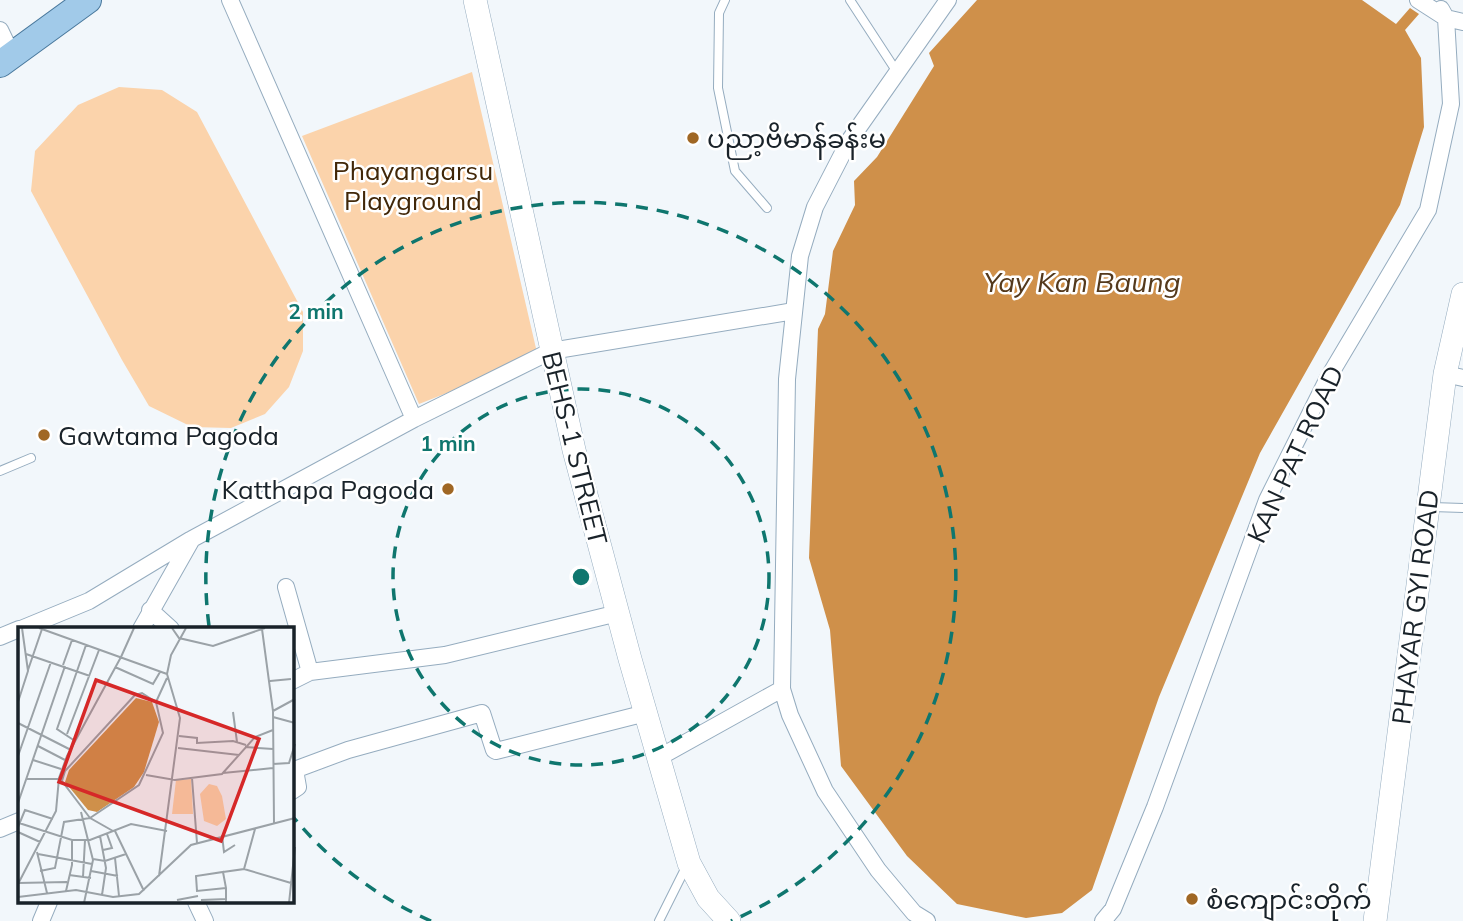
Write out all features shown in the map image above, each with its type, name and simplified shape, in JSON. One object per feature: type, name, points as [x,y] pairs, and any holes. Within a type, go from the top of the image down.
[{"type":"main road","points":[[6,59],[88,0]]},
{"type":"main road","name":"BEHS-1 STREET","points":[[475,0],[574,450],[618,614],[689,863],[708,898],[729,921]]},
{"type":"main road","name":"PHAYAR GYI ROAD","points":[[1375,921],[1429,507],[1454,376],[1463,294]]},
{"type":"street","points":[[230,0],[414,419]]},
{"type":"street","points":[[926,921],[914,913],[878,870],[825,791],[790,715],[782,689],[787,379],[800,256],[815,206],[849,141],[948,0]]},
{"type":"street","points":[[1418,0],[1446,18],[1463,23]]},
{"type":"street","points":[[1437,0],[1446,18]]},
{"type":"street","name":"KAN PAT ROAD","points":[[1102,921],[1113,909],[1156,807],[1267,500],[1328,378],[1429,210],[1451,104],[1446,18]]},
{"type":"street","points":[[0,30],[6,59]]},
{"type":"street","points":[[25,627],[89,601],[192,539],[414,419],[551,351],[794,311]]},
{"type":"street","points":[[142,627],[192,539]]},
{"type":"street","points":[[286,587],[310,672]]},
{"type":"street","points":[[150,610],[169,627]]},
{"type":"street","points":[[294,680],[310,672],[445,655],[618,614]]},
{"type":"street","points":[[0,637],[18,630]]},
{"type":"street","points":[[658,758],[782,689]]},
{"type":"street","points":[[294,790],[298,787],[297,769],[348,750],[482,713],[496,751],[646,713]]},
{"type":"street","points":[[0,829],[18,821]]},
{"type":"street","points":[[41,921],[48,904]]},
{"type":"street","points":[[197,904],[205,921]]},
{"type":"lane","points":[[725,0],[719,13],[718,88],[735,171],[766,208]]},
{"type":"lane","points":[[850,0],[897,72]]},
{"type":"lane","points":[[0,471],[31,458]]},
{"type":"lane","points":[[1429,507],[1463,508]]},
{"type":"lane","points":[[659,921],[689,863]]},
{"type":"green space","name":"Phayangarsu Playground","points":[[472,72],[538,357],[419,404],[302,136]]},
{"type":"green space","points":[[119,87],[162,90],[197,112],[303,312],[303,351],[289,387],[265,414],[231,428],[192,427],[149,406],[31,191],[35,151],[78,105]]},
{"type":"water","name":"Yay Kan Baung","points":[[977,0],[1362,0],[1396,24],[1410,8],[1419,14],[1405,30],[1421,58],[1424,127],[1400,205],[1260,453],[1159,697],[1092,890],[1062,913],[1026,918],[957,904],[907,856],[841,766],[830,630],[809,558],[818,329],[825,314],[833,251],[855,205],[854,181],[877,157],[934,66],[929,53]]},
{"type":"place","name":"ပညာ့ဗိမာန်ခန်းမ","points":[[693,138]]},
{"type":"place","name":"Gawtama Pagoda","points":[[44,435]]},
{"type":"place","name":"Katthapa Pagoda","points":[[448,489]]},
{"type":"place","name":"စံကျောင်းတိုက်","points":[[1192,899]]}]
